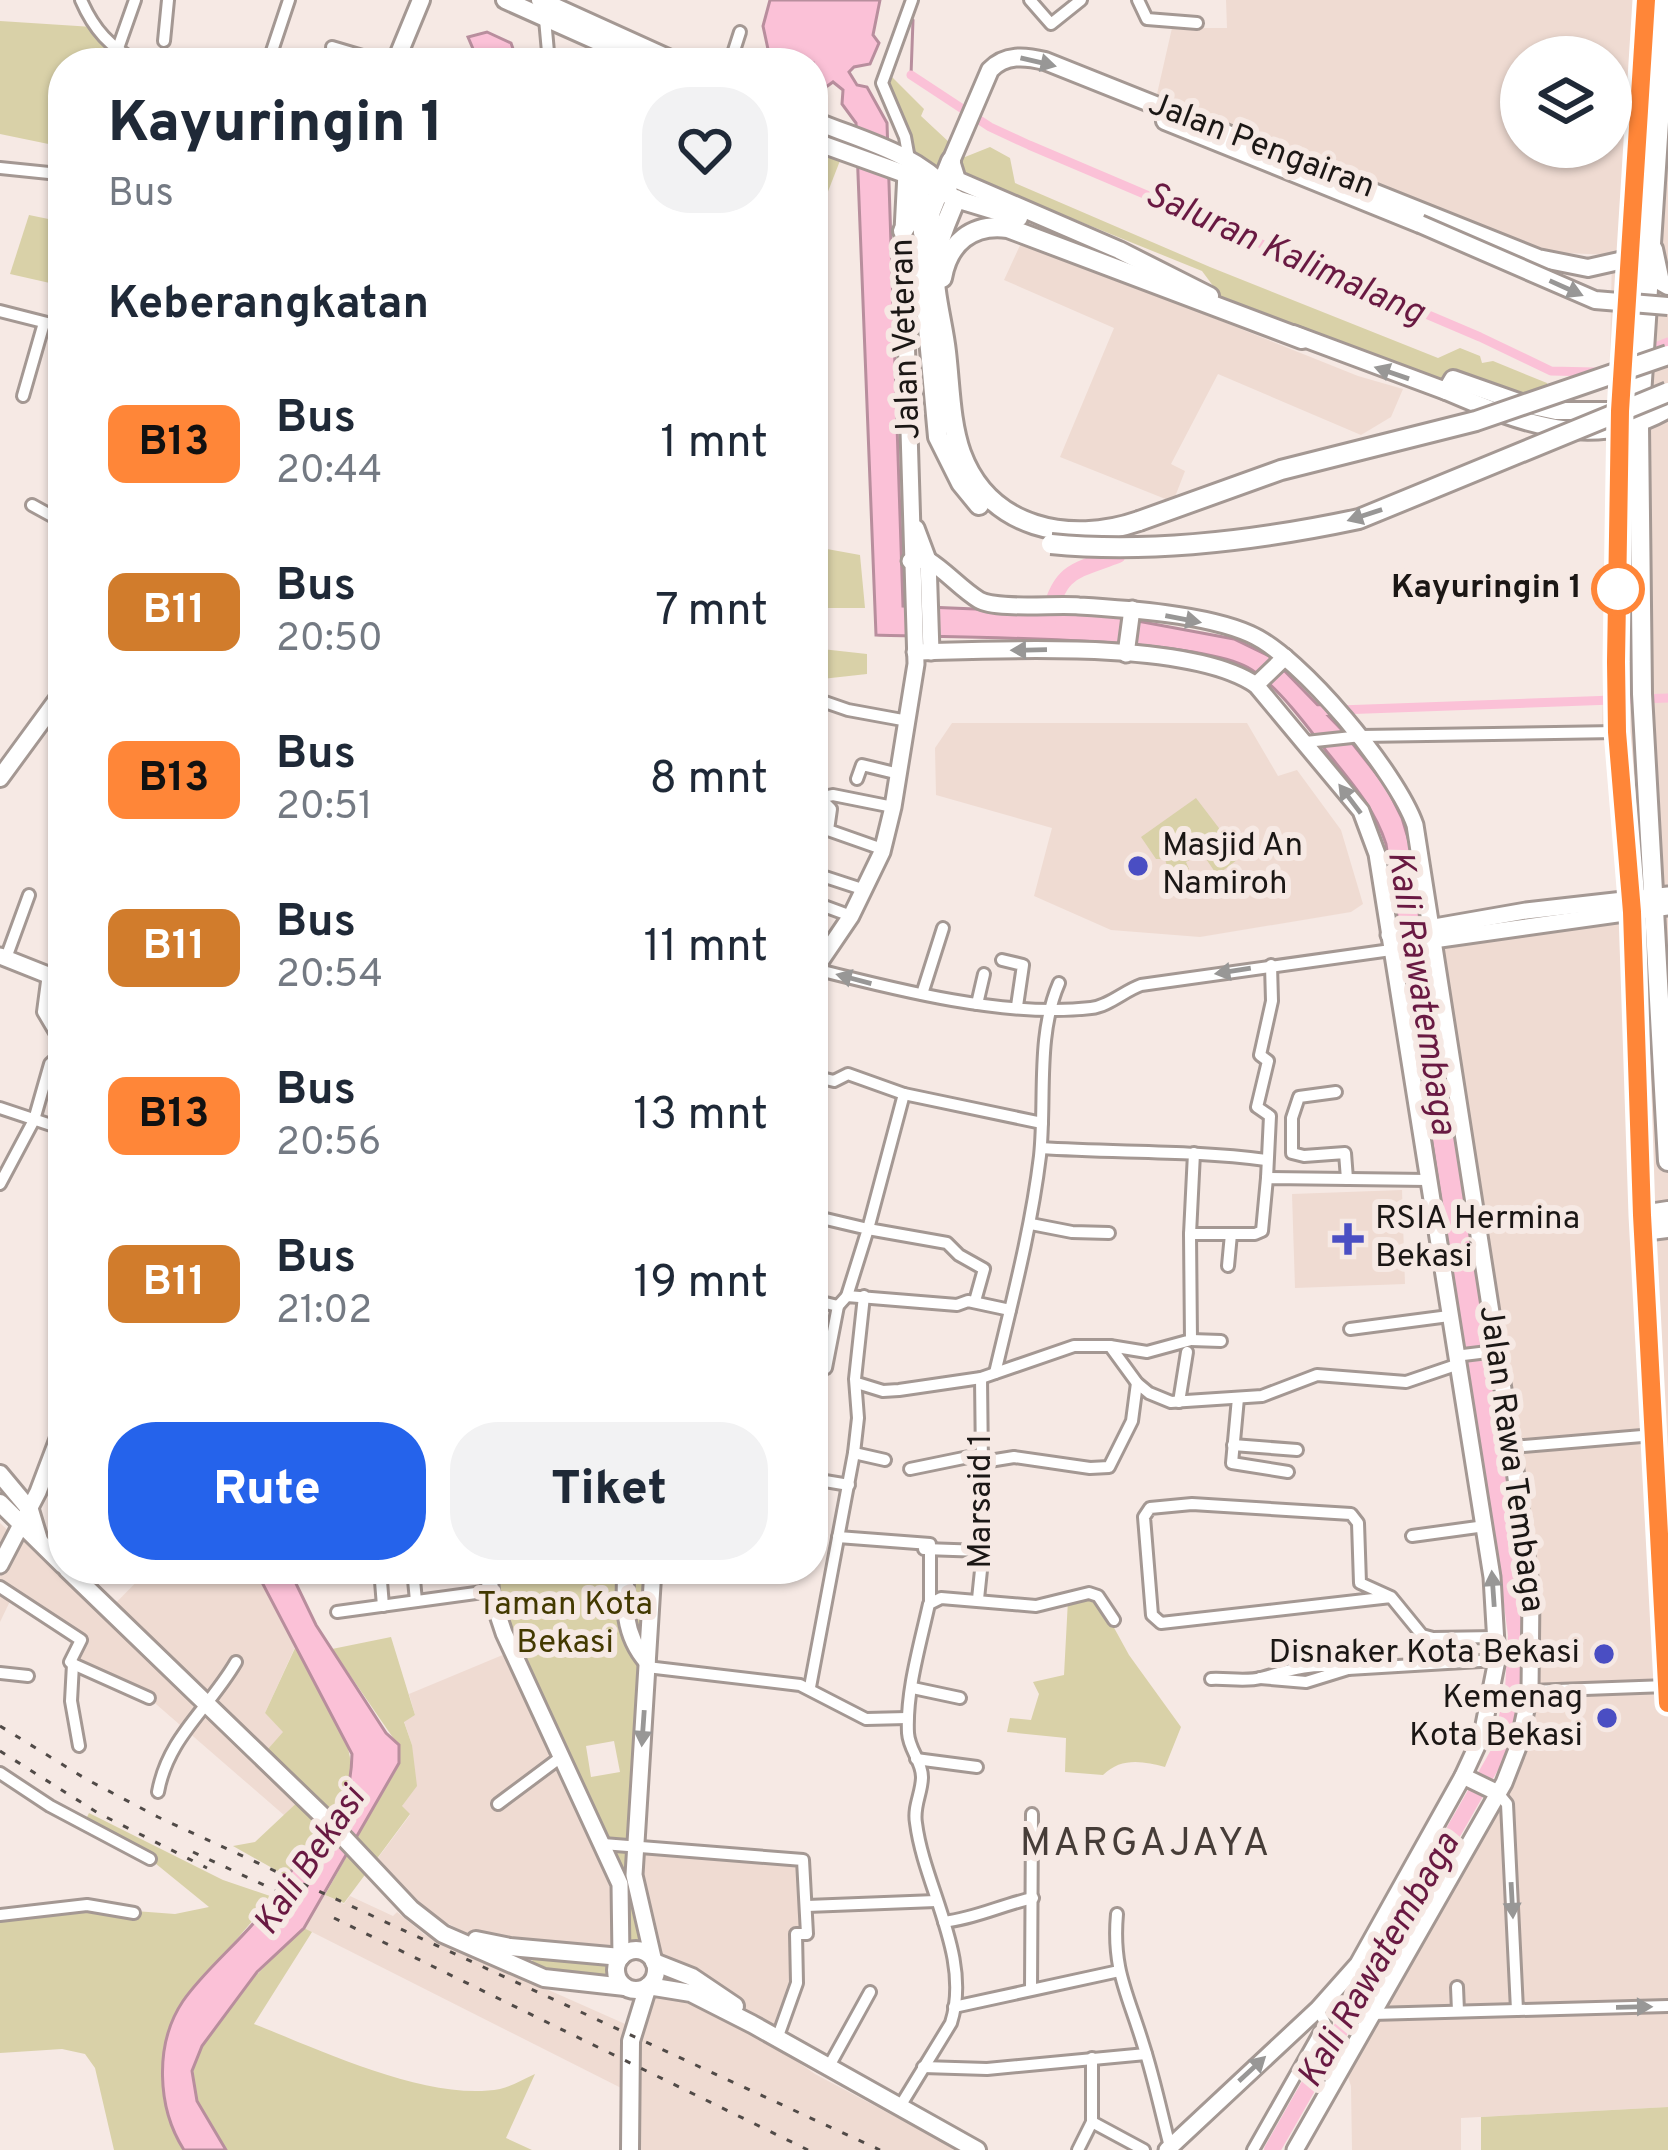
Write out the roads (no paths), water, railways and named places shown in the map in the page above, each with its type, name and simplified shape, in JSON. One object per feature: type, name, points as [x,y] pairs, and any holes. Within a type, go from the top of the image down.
[{"type":"highway","points":[[1631,378],[1624,339],[1646,0]]},
{"type":"highway","points":[[1667,0],[1663,130],[1644,332],[1631,378],[1617,732],[1631,906],[1642,1223],[1668,1703]]},
{"type":"highway","points":[[1639,81],[1665,83]]},
{"type":"highway","points":[[923,228],[951,160]]},
{"type":"highway","points":[[901,164],[919,193],[938,437],[961,483],[992,517],[1051,544],[1202,542],[1359,519],[1668,392]]},
{"type":"highway","points":[[942,187],[935,260],[954,429],[970,473],[984,493],[1018,519],[1052,531],[1105,531],[1281,470],[1476,421],[1668,355]]},
{"type":"highway","points":[[903,231],[909,214],[919,212],[923,228]]},
{"type":"highway","points":[[942,313],[942,274],[951,250],[969,233],[995,226],[1302,339]]},
{"type":"highway","points":[[1629,418],[1644,731],[1662,902],[1668,1162]]},
{"type":"highway","points":[[1642,1223],[1668,1211]]},
{"type":"highway","points":[[1642,1223],[1668,1228]]},
{"type":"main road","points":[[391,48],[409,0]]},
{"type":"main road","points":[[401,48],[421,0]]},
{"type":"main road","points":[[505,0],[612,48]]},
{"type":"main road","points":[[540,0],[646,48]]},
{"type":"main road","name":"Jalan Pengairan","points":[[951,160],[982,82],[998,61],[1026,57],[1558,265],[1588,268],[1628,259]]},
{"type":"main road","points":[[1102,86],[1149,114],[1595,300],[1668,306]]},
{"type":"main road","points":[[830,127],[942,187],[1188,286]]},
{"type":"main road","points":[[828,147],[901,164]]},
{"type":"main road","points":[[951,160],[957,180],[1119,250],[1302,339],[1514,421],[1544,429],[1668,409]]},
{"type":"main road","points":[[1651,231],[1656,266],[1661,282],[1668,286]]},
{"type":"main road","points":[[1446,391],[1453,379],[1556,412],[1629,418]]},
{"type":"main road","points":[[0,778],[48,716]]},
{"type":"main road","points":[[0,1474],[48,1550]]},
{"type":"main road","points":[[0,1503],[26,1519]]},
{"type":"main road","points":[[82,1584],[412,1909],[443,1934],[560,1982],[628,1993],[648,1986],[691,1993],[976,2150]]},
{"type":"main road","points":[[386,1880],[416,1906],[469,1937],[509,1947],[621,1957],[638,1950],[654,1962],[692,1976],[731,2002],[752,2024]]},
{"type":"main road","points":[[531,1972],[529,1963],[537,1948]]},
{"type":"main road","points":[[621,1957],[616,1975],[628,1993],[633,2027],[630,2150]]},
{"type":"main road","points":[[633,2027],[656,1974],[654,1962]]},
{"type":"street","points":[[81,0],[93,27],[114,48]]},
{"type":"street","points":[[118,48],[135,0]]},
{"type":"street","points":[[164,41],[168,0]]},
{"type":"street","points":[[273,48],[289,0]]},
{"type":"street","points":[[901,164],[908,146],[882,77],[912,0]]},
{"type":"street","points":[[1030,0],[1051,23],[1081,0]]},
{"type":"street","points":[[1138,0],[1147,19],[1197,23]]},
{"type":"street","points":[[545,19],[548,48]]},
{"type":"street","points":[[735,48],[740,32]]},
{"type":"street","name":"Jalan Veteran","points":[[828,950],[865,890],[882,849],[922,649],[901,164]]},
{"type":"street","points":[[0,184],[2,168],[48,173]]},
{"type":"street","points":[[0,311],[48,323]]},
{"type":"street","points":[[23,396],[44,322]]},
{"type":"street","points":[[32,505],[48,514]]},
{"type":"street","name":"Jalan Rawa Tembaga","points":[[920,566],[947,572],[979,600],[1132,611],[1256,636],[1377,754],[1408,803],[1420,847],[1427,935],[1512,1447],[1531,1593],[1530,1691],[1518,1747],[1497,1792],[1295,2150]]},
{"type":"street","points":[[1126,652],[1132,611]]},
{"type":"street","points":[[922,649],[1126,652],[1206,664],[1241,675],[1258,683],[1311,742],[1361,811],[1370,831],[1394,941],[1485,1526],[1497,1660],[1482,1735],[1466,1778],[1358,1964],[1318,2009],[1168,2148],[1146,2054],[1123,1993],[1118,1914]]},
{"type":"street","points":[[1258,683],[1283,659]]},
{"type":"street","points":[[828,703],[908,718]]},
{"type":"street","points":[[1311,742],[1353,732],[1617,732]]},
{"type":"street","points":[[857,779],[862,765],[899,774]]},
{"type":"street","points":[[828,796],[893,807]]},
{"type":"street","points":[[828,830],[882,849]]},
{"type":"street","points":[[828,878],[865,890]]},
{"type":"street","points":[[29,895],[3,957],[48,975]]},
{"type":"street","points":[[828,973],[977,1004],[1095,1008],[1142,986],[1540,916],[1662,902]]},
{"type":"street","points":[[828,908],[851,916]]},
{"type":"street","points":[[922,994],[943,928]]},
{"type":"street","points":[[1002,959],[1023,964],[1017,1006]]},
{"type":"street","points":[[1190,1234],[1262,1231],[1270,1116],[1256,1107],[1268,1061],[1260,1055],[1272,1000],[1271,965]]},
{"type":"street","points":[[977,1004],[983,974]]},
{"type":"street","points":[[995,1373],[1031,1224],[1041,1148],[1048,1008],[1059,983]]},
{"type":"street","points":[[0,1183],[34,1120],[48,1071]]},
{"type":"street","points":[[828,1080],[848,1074],[904,1094],[1042,1123]]},
{"type":"street","points":[[1336,1092],[1299,1096],[1292,1118],[1292,1153],[1345,1153],[1347,1179]]},
{"type":"street","points":[[828,1358],[838,1306],[848,1296],[904,1094]]},
{"type":"street","points":[[0,1108],[48,1124]]},
{"type":"street","points":[[1041,1148],[1266,1160]]},
{"type":"street","points":[[1179,1402],[1189,1346],[1194,1153]]},
{"type":"street","points":[[1268,1178],[1428,1180]]},
{"type":"street","points":[[828,1220],[947,1243],[959,1255],[981,1264],[975,1301]]},
{"type":"street","points":[[1031,1224],[1108,1233]]},
{"type":"street","points":[[1228,1267],[1231,1234]]},
{"type":"street","points":[[848,1296],[957,1305],[975,1301],[1010,1310]]},
{"type":"street","points":[[810,1688],[854,1453],[857,1341],[864,1296]]},
{"type":"street","points":[[828,1304],[838,1306]]},
{"type":"street","points":[[1350,1329],[1449,1316]]},
{"type":"street","points":[[857,1383],[883,1391],[981,1378],[1074,1346],[1147,1352],[1221,1341]]},
{"type":"street","points":[[1109,1346],[1137,1383],[1160,1398],[1179,1402],[1270,1394],[1317,1375],[1406,1382],[1457,1359],[1493,1351]]},
{"type":"street","name":"Marsaid 1","points":[[908,1718],[930,1602],[979,1599],[981,1378]]},
{"type":"street","points":[[910,1469],[1014,1457],[1109,1467],[1132,1420],[1137,1383]]},
{"type":"street","points":[[1238,1398],[1234,1465],[1288,1472]]},
{"type":"street","points":[[1512,1447],[1654,1435]]},
{"type":"street","points":[[1233,1445],[1297,1450]]},
{"type":"street","points":[[854,1453],[885,1460]]},
{"type":"street","points":[[0,1565],[26,1519],[48,1464]]},
{"type":"street","points":[[828,1482],[849,1485]]},
{"type":"street","points":[[1391,1597],[1162,1623],[1152,1615],[1144,1517],[1150,1508],[1192,1504],[1351,1514],[1358,1523],[1360,1583],[1391,1597],[1423,1635],[1496,1637]]},
{"type":"street","points":[[1412,1536],[1485,1526]]},
{"type":"street","points":[[838,1537],[930,1544],[925,1549]]},
{"type":"street","points":[[925,1549],[983,1551]]},
{"type":"street","points":[[925,1549],[930,1602]]},
{"type":"street","points":[[381,1584],[382,1606]]},
{"type":"street","points":[[414,1584],[416,1601]]},
{"type":"street","points":[[490,1584],[620,1884],[621,1957]]},
{"type":"street","points":[[625,1584],[629,1636],[647,1665]]},
{"type":"street","points":[[652,1584],[634,1875],[654,1962]]},
{"type":"street","points":[[0,1587],[81,1640],[70,1662],[79,1746]]},
{"type":"street","points":[[979,1599],[1036,1606],[1089,1593],[1098,1596],[1114,1620]]},
{"type":"street","points":[[337,1612],[491,1594]]},
{"type":"street","points":[[1211,1679],[1306,1682],[1348,1669],[1497,1660]]},
{"type":"street","points":[[158,1792],[165,1760],[236,1661]]},
{"type":"street","points":[[73,1664],[149,1698]]},
{"type":"street","points":[[647,1665],[810,1688],[866,1719],[908,1718],[909,1749],[922,1777],[915,1820],[944,1922],[954,1976],[954,2007],[951,2023],[899,2108]]},
{"type":"street","points":[[0,1673],[28,1676]]},
{"type":"street","points":[[1530,1691],[1667,1686]]},
{"type":"street","points":[[913,1688],[960,1697]]},
{"type":"street","points":[[498,1804],[561,1757]]},
{"type":"street","points":[[916,1759],[977,1767]]},
{"type":"street","points":[[0,1773],[50,1806],[150,1859]]},
{"type":"street","points":[[1466,1778],[1497,1792],[1507,1804],[1517,2010]]},
{"type":"street","points":[[1030,1989],[1032,1814]]},
{"type":"street","points":[[603,1844],[803,1860],[807,1934],[796,1934],[796,1983],[777,2039]]},
{"type":"street","points":[[944,1922],[977,1918],[1033,1898]]},
{"type":"street","points":[[623,1906],[630,1899],[641,1904]]},
{"type":"street","points":[[807,1906],[937,1901]]},
{"type":"street","points":[[0,1915],[87,1905],[134,1913]]},
{"type":"street","points":[[954,2007],[1119,1971]]},
{"type":"street","points":[[1457,1987],[1458,2011]]},
{"type":"street","points":[[828,2068],[870,1992]]},
{"type":"street","points":[[1372,2014],[1668,2006]]},
{"type":"street","points":[[1253,2150],[1325,2023],[1318,2009]]},
{"type":"street","points":[[922,2067],[987,2069],[1146,2054]]},
{"type":"street","points":[[1078,2150],[1092,2122],[1092,2058]]},
{"type":"street","points":[[1092,2122],[1144,2150]]},
{"type":"water","points":[[770,0],[880,0],[873,35],[879,43],[870,64],[849,72],[857,85],[867,87],[887,123],[903,606],[1100,614],[1234,639],[1271,657],[1341,729],[1386,786],[1414,858],[1422,945],[1433,984],[1512,1505],[1488,1508],[1386,844],[1375,818],[1272,686],[1252,670],[1224,659],[1130,644],[876,635],[856,123],[842,104],[843,90],[833,82],[828,86],[828,48],[768,48],[763,26]]},
{"type":"water","points":[[487,32],[513,48],[473,48],[468,37]]},
{"type":"water","name":"Kali Bekasi","points":[[263,1584],[296,1584],[316,1625],[386,1733],[399,1745],[399,1763],[304,1928],[257,1972],[202,2046],[192,2071],[197,2101],[226,2150],[184,2150],[168,2115],[162,2076],[174,2018],[191,1990],[258,1918],[328,1827],[348,1790],[352,1754]]},
{"type":"waterway","points":[[911,75],[913,20]]},
{"type":"waterway","name":"Saluran Kalimalang","points":[[911,75],[990,127],[1029,145],[1551,371],[1594,372]]},
{"type":"waterway","name":"Saluran Kalimalang","points":[[1643,352],[1668,342]]},
{"type":"waterway","points":[[1048,620],[1057,591],[1070,575],[1118,555]]},
{"type":"waterway","points":[[1312,711],[1668,698]]},
{"type":"waterway","name":"Kali Rawatembaga","points":[[1272,2150],[1499,1752],[1513,1690],[1516,1635],[1496,1484]]},
{"type":"railway","points":[[0,1726],[158,1817],[880,2150]]},
{"type":"railway","points":[[0,1751],[98,1813],[207,1868]]},
{"type":"railway","points":[[193,1852],[296,1900]]},
{"type":"railway","points":[[334,1918],[808,2150]]},
{"type":"place","name":"Kayuringin 1","points":[[1618,589]]},
{"type":"place","name":"Masjid An Namiroh","points":[[1138,866]]},
{"type":"place","name":"RSIA Hermina Bekasi","points":[[1348,1239]]},
{"type":"place","name":"Disnaker Kota Bekasi","points":[[1604,1654]]},
{"type":"place","name":"Kemenag Kota Bekasi","points":[[1607,1718]]},
{"type":"district","name":"MARGAJAYA","points":[[1146,1845]]},
{"type":"park label","name":"Taman Kota Bekasi","points":[[565,1625]]}]
